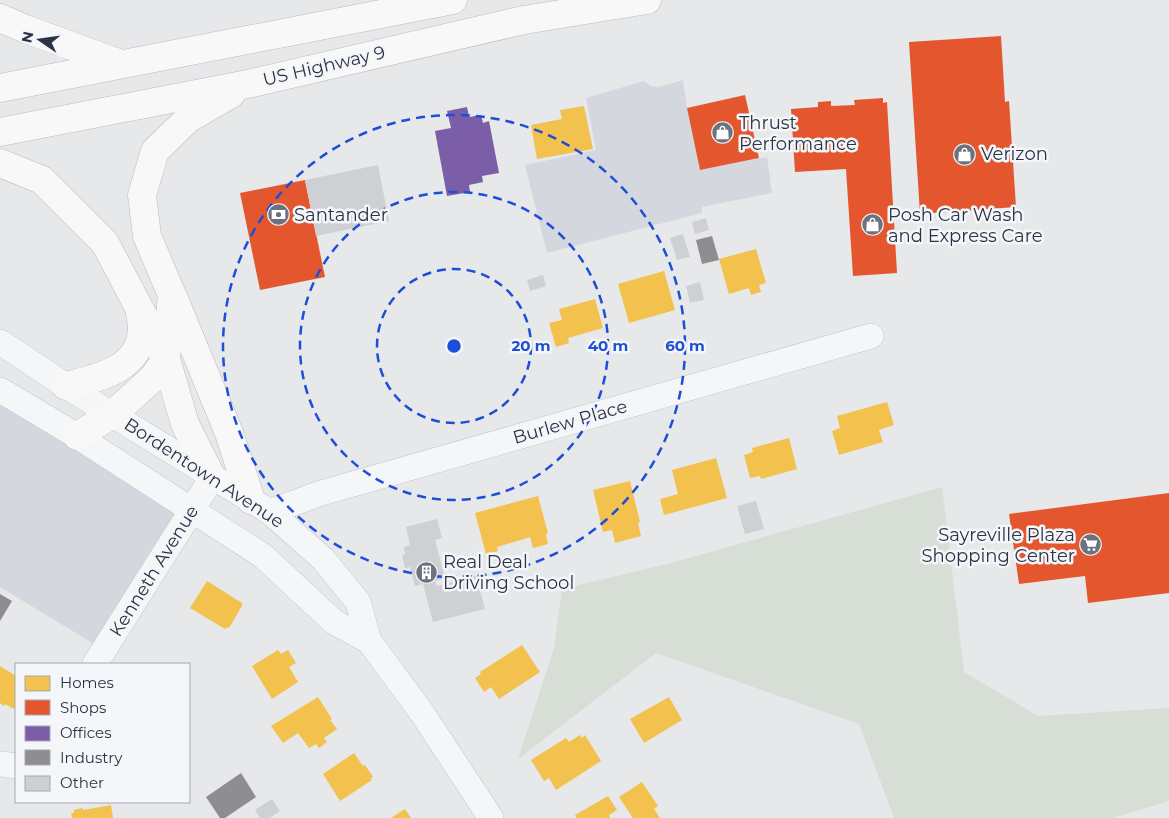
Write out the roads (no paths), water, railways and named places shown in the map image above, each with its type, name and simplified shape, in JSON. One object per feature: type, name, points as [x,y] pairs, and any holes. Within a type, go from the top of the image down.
[{"type":"highway","points":[[0,88],[453,0]]},
{"type":"highway","name":"US Highway 9","points":[[0,132],[248,84],[524,20],[648,0]]},
{"type":"highway","points":[[0,18],[122,64]]},
{"type":"highway","points":[[248,84],[188,119],[155,151],[142,195],[147,236],[261,506]]},
{"type":"highway","points":[[0,163],[42,180],[105,243],[166,359],[185,424],[212,478]]},
{"type":"highway","points":[[77,436],[113,414],[153,378],[166,359],[172,295]]},
{"type":"highway","points":[[66,386],[103,377],[126,364],[138,348],[142,330],[139,306]]},
{"type":"street","name":"Burlew Place","points":[[261,506],[328,491],[871,336]]},
{"type":"street","name":"Bordentown Avenue","points":[[0,342],[212,478],[261,506],[323,559],[358,602],[369,640],[422,713],[490,818]]},
{"type":"street","name":"Bordentown Avenue","points":[[0,390],[77,436],[263,556],[334,622],[369,640]]},
{"type":"street","name":"Kenneth Avenue","points":[[96,663],[212,478]]},
{"type":"street","points":[[0,764],[15,766]]},
{"type":"place","name":"Thrust Performance","points":[[723,133]]},
{"type":"place","name":"Verizon","points":[[965,154]]},
{"type":"place","name":"Santander","points":[[278,215]]},
{"type":"place","name":"Posh Car Wash and Express Care","points":[[872,225]]},
{"type":"place","name":"Sayreville Plaza Shopping Center","points":[[1091,545]]},
{"type":"place","name":"Real Deal Driving School","points":[[427,572]]}]
